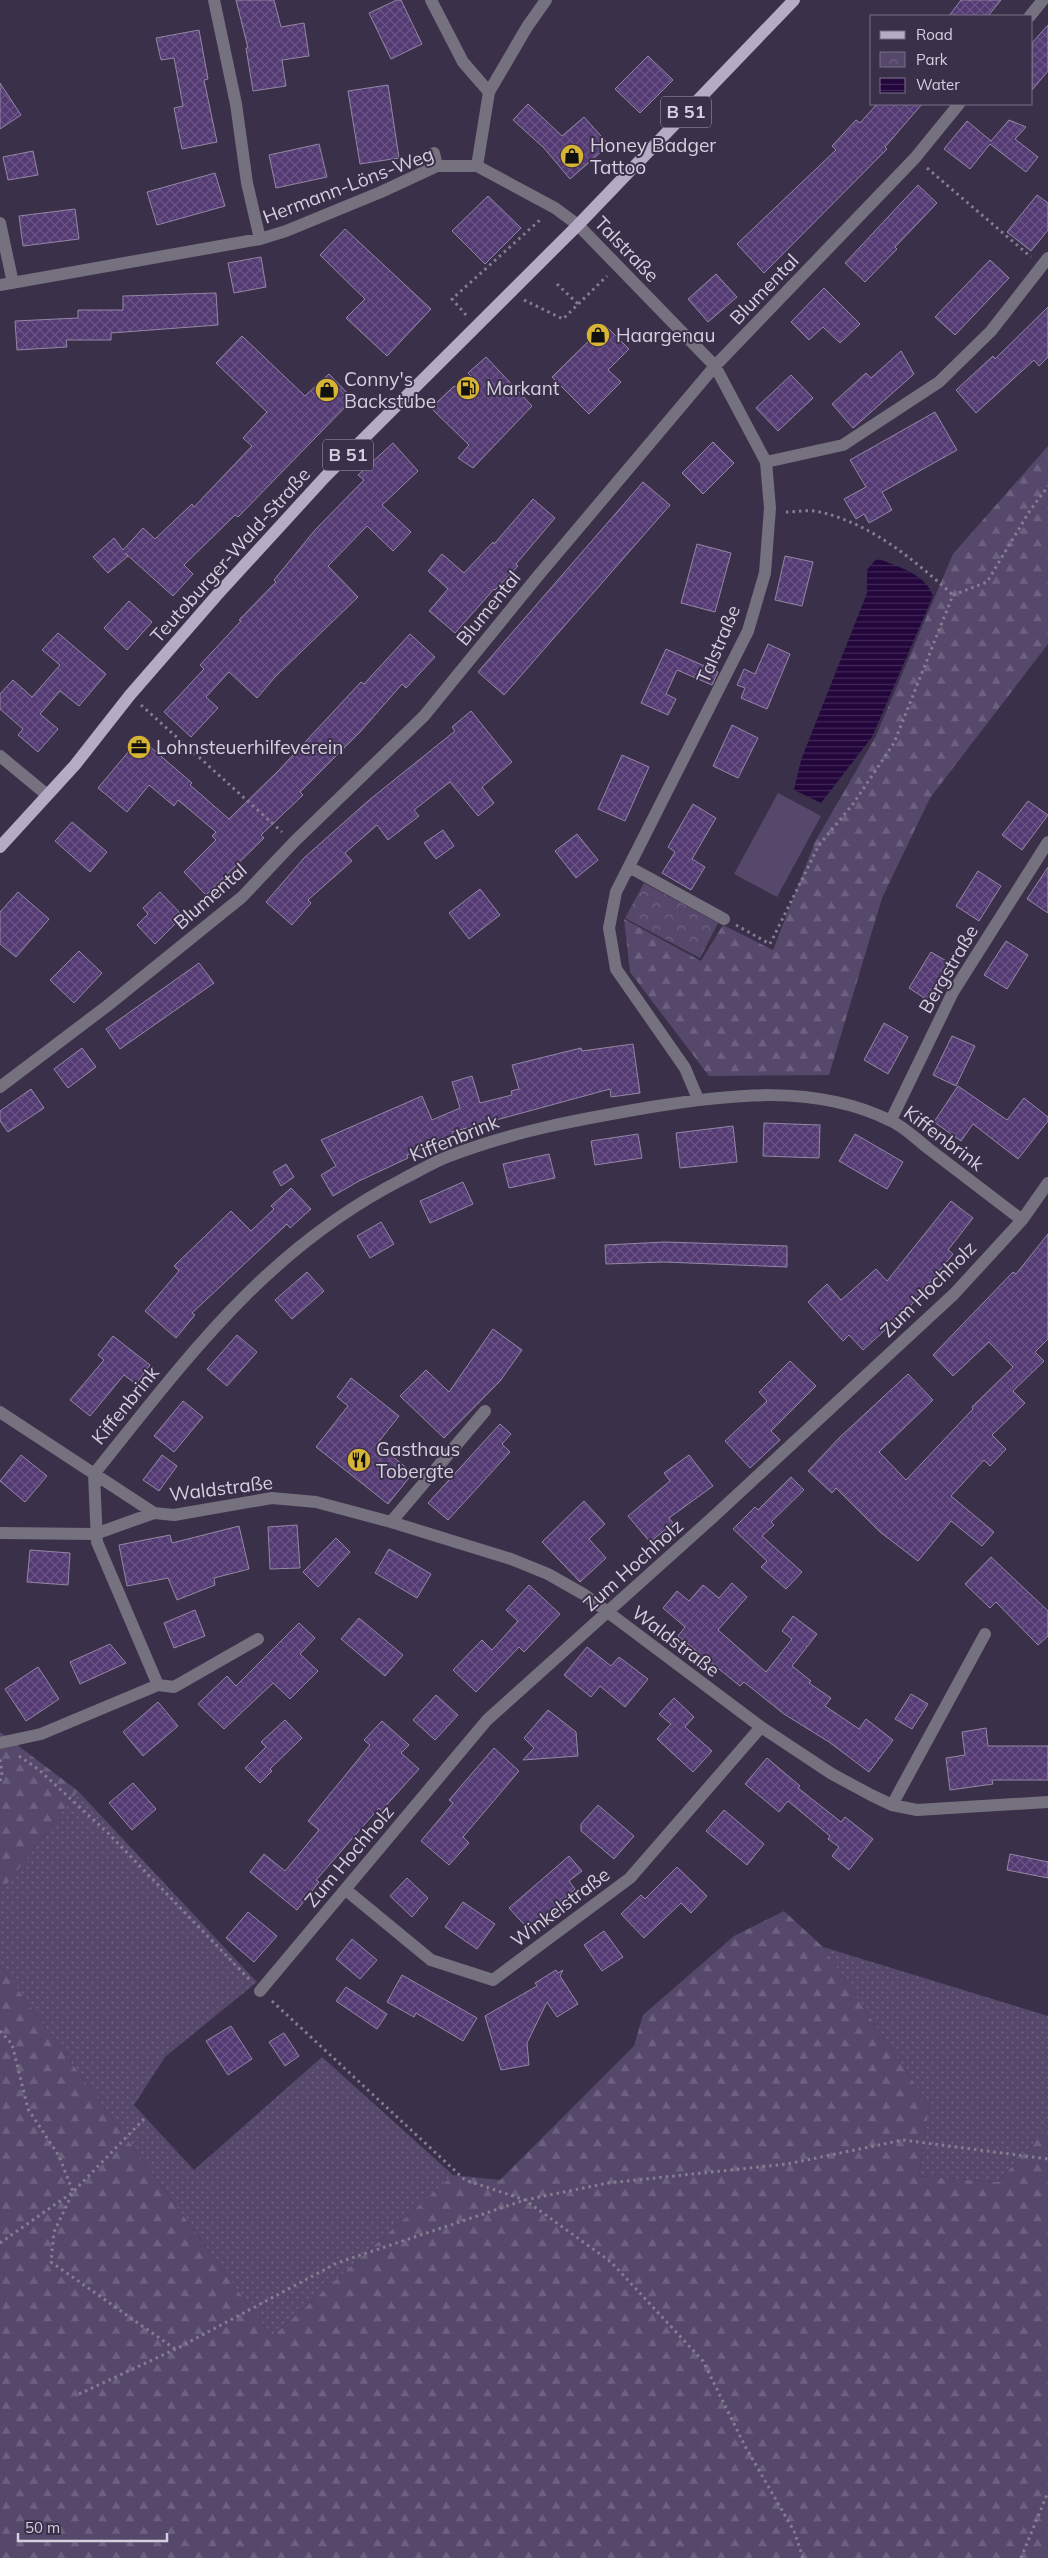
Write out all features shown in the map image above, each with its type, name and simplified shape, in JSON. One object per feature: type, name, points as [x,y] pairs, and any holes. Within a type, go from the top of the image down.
[{"type":"main road","name":"Teutoburger-Wald-Straße","points":[[0,847],[46,794],[75,765],[130,695],[217,595],[325,478],[578,225],[794,0]]},
{"type":"street","points":[[214,0],[236,104],[247,183],[260,239]]},
{"type":"street","points":[[431,0],[462,62],[488,92]]},
{"type":"street","points":[[477,166],[488,92],[527,27],[546,0]]},
{"type":"street","points":[[1031,15],[1043,0]]},
{"type":"street","name":"Blumental","points":[[0,1087],[107,1006],[242,897],[294,842],[424,716],[538,576],[715,366],[915,158],[958,105]]},
{"type":"street","points":[[434,153],[438,166]]},
{"type":"street","name":"Hermann-Löns-Weg","points":[[0,285],[260,239],[381,192],[438,166],[477,166],[555,208],[578,225]]},
{"type":"street","points":[[0,224],[13,283]]},
{"type":"street","name":"Talstraße","points":[[578,225],[715,366],[766,462],[770,512],[765,573],[748,631],[616,892],[609,928],[616,969],[685,1068],[698,1099]]},
{"type":"street","points":[[766,462],[843,445],[939,382],[991,330],[1045,262]]},
{"type":"street","points":[[0,756],[46,794]]},
{"type":"street","name":"Bergstraße","points":[[891,1120],[953,992],[1048,842]]},
{"type":"street","points":[[629,867],[724,919]]},
{"type":"street","name":"Kiffenbrink","points":[[0,1412],[94,1474],[199,1343],[237,1302],[315,1232],[362,1200],[446,1158],[510,1135],[570,1121],[698,1099],[770,1095],[835,1100],[891,1120],[1022,1220]]},
{"type":"street","name":"Zum Hochholz","points":[[260,1990],[346,1890],[486,1720],[607,1613],[954,1294],[1022,1220],[1043,1201],[1048,1184]]},
{"type":"street","points":[[391,1522],[485,1411]]},
{"type":"street","points":[[94,1474],[96,1542],[158,1685]]},
{"type":"street","name":"Waldstraße","points":[[94,1474],[154,1513]]},
{"type":"street","name":"Waldstraße","points":[[0,1533],[95,1534],[154,1513],[174,1515],[272,1498],[316,1502],[391,1522],[511,1559],[541,1571],[585,1595],[760,1727],[832,1774],[892,1805],[917,1810],[1048,1802]]},
{"type":"street","points":[[892,1805],[985,1634]]},
{"type":"street","points":[[0,1742],[41,1734],[158,1685],[174,1687],[258,1640]]},
{"type":"street","name":"Winkelstraße","points":[[346,1890],[431,1960],[493,1980],[630,1878],[760,1727]]},
{"type":"path","points":[[915,158],[1045,262]]},
{"type":"path","points":[[477,326],[452,300],[539,220]]},
{"type":"path","points":[[510,293],[563,319],[618,266]]},
{"type":"path","points":[[557,284],[578,304]]},
{"type":"path","points":[[724,919],[770,944],[819,845],[853,804],[894,743],[953,595],[987,582],[1029,512],[1048,486]]},
{"type":"path","points":[[770,512],[819,511],[851,522],[912,559],[953,595]]},
{"type":"path","points":[[130,695],[294,842]]},
{"type":"path","points":[[0,1754],[2,1775],[0,1781]]},
{"type":"path","points":[[15,1754],[38,1769],[108,1832],[260,1990],[465,2180],[525,2200],[611,2262],[703,2361],[745,2446],[794,2531],[803,2558]]},
{"type":"path","points":[[0,2031],[12,2044],[28,2109],[59,2156],[73,2192],[54,2232],[51,2262],[176,2349]]},
{"type":"path","points":[[0,2242],[73,2192],[144,2120]]},
{"type":"path","points":[[79,2394],[176,2349],[337,2263],[525,2200],[608,2183],[787,2164],[903,2140],[1048,2159]]},
{"type":"path","points":[[1021,2558],[1048,2492]]},
{"type":"green space","points":[[1048,446],[1048,644],[930,798],[882,898],[829,1075],[709,1076],[630,972],[624,919],[701,961],[723,925],[773,950],[815,842],[875,738],[953,554]]},
{"type":"green space","points":[[778,793],[821,816],[777,897],[734,874]]},
{"type":"green space","points":[[644,883],[718,923],[700,958],[625,918]]},
{"type":"green space","points":[[0,1732],[78,1791],[0,1893]]},
{"type":"green space","points":[[78,1791],[257,1982],[165,2057],[134,2105],[194,2170],[322,2057],[453,2175],[272,2337],[0,1965],[0,1893]]},
{"type":"green space","points":[[784,1911],[823,1947],[929,2105],[919,2176],[998,2182],[1048,2127],[1048,2558],[0,2558],[0,1965],[272,2337],[453,2175],[500,2180],[634,2046],[643,2015],[734,1936]]},
{"type":"green space","points":[[823,1947],[1048,2016],[1048,2127],[998,2182],[919,2176],[929,2105]]},
{"type":"water","points":[[877,558],[917,576],[929,588],[933,596],[872,737],[821,803],[794,790],[801,760],[867,593],[867,570]]},
{"type":"building","points":[[236,0],[274,0],[281,27],[304,23],[309,56],[282,60],[286,86],[253,91],[246,48],[248,48]]},
{"type":"building","points":[[397,0],[401,0],[422,44],[391,59],[369,13]]},
{"type":"building","points":[[961,0],[1001,0],[989,15],[950,15]]},
{"type":"building","points":[[1048,25],[1048,71],[1033,89],[1033,42]]},
{"type":"building","points":[[199,30],[208,79],[204,80],[217,142],[182,149],[174,108],[183,106],[174,58],[161,60],[156,38]]},
{"type":"building","points":[[648,56],[673,80],[640,113],[615,89]]},
{"type":"building","points":[[0,83],[21,115],[0,129]]},
{"type":"building","points":[[388,85],[399,158],[360,164],[348,91]]},
{"type":"building","points":[[528,104],[562,136],[584,117],[609,145],[570,179],[544,148],[513,120]]},
{"type":"building","points":[[876,105],[921,105],[885,147],[887,149],[764,273],[737,244],[836,150],[832,146],[856,120],[860,123]]},
{"type":"building","points":[[1009,120],[1026,127],[1015,139],[1038,157],[1026,172],[990,144],[970,169],[944,149],[967,121],[991,141]]},
{"type":"building","points":[[319,144],[327,177],[276,188],[269,155]]},
{"type":"building","points":[[33,151],[38,175],[8,180],[3,157]]},
{"type":"building","points":[[215,173],[225,206],[157,225],[147,192]]},
{"type":"building","points":[[918,185],[937,203],[865,282],[845,263]]},
{"type":"building","points":[[1037,195],[1048,203],[1048,230],[1031,251],[1007,232]]},
{"type":"building","points":[[488,196],[521,228],[485,264],[452,231]]},
{"type":"building","points":[[75,209],[79,239],[23,246],[19,216]]},
{"type":"building","points":[[345,229],[431,309],[387,356],[346,318],[365,299],[320,255]]},
{"type":"building","points":[[261,257],[266,287],[234,293],[228,263]]},
{"type":"building","points":[[990,260],[1009,278],[955,335],[935,317]]},
{"type":"building","points":[[716,274],[737,297],[708,322],[688,299]]},
{"type":"building","points":[[824,288],[860,324],[840,343],[823,327],[809,340],[791,322]]},
{"type":"building","points":[[216,293],[218,325],[111,333],[111,340],[66,340],[67,347],[17,350],[15,321],[78,318],[78,310],[123,310],[123,296]]},
{"type":"building","points":[[1048,307],[1048,357],[1039,366],[1034,360],[976,413],[956,390],[993,356],[995,359]]},
{"type":"building","points":[[605,325],[629,349],[608,370],[621,382],[589,414],[552,377]]},
{"type":"building","points":[[242,336],[305,396],[329,374],[353,399],[238,517],[235,515],[184,565],[193,574],[173,596],[125,553],[128,556],[108,573],[93,557],[114,538],[123,550],[143,528],[155,539],[192,504],[194,507],[252,446],[243,438],[267,412],[216,363]]},
{"type":"building","points":[[901,351],[914,374],[853,428],[832,404],[866,373],[871,378]]},
{"type":"building","points":[[486,357],[532,406],[473,468],[458,458],[469,445],[431,408],[453,387],[475,380],[468,373]]},
{"type":"building","points":[[791,375],[813,398],[778,431],[756,408]]},
{"type":"building","points":[[935,412],[957,450],[882,492],[892,510],[869,523],[864,514],[856,519],[844,499],[866,487],[850,460]]},
{"type":"building","points":[[713,442],[734,463],[703,494],[682,473]]},
{"type":"building","points":[[393,443],[418,471],[382,505],[411,532],[393,551],[367,526],[328,566],[358,597],[276,676],[257,698],[229,672],[206,697],[218,708],[191,737],[164,712],[204,669],[200,665],[241,621],[239,620],[276,582],[274,580],[315,530],[364,480],[358,475]]},
{"type":"building","points":[[643,482],[670,505],[504,695],[478,672]]},
{"type":"building","points":[[533,499],[555,518],[516,564],[518,566],[494,589],[455,633],[429,611],[448,589],[428,571],[442,554],[464,573],[493,542],[494,544]]},
{"type":"building","points":[[697,544],[731,553],[715,612],[681,603]]},
{"type":"building","points":[[785,556],[813,562],[802,606],[775,600]]},
{"type":"building","points":[[129,601],[152,622],[127,650],[104,628]]},
{"type":"building","points":[[58,633],[106,674],[79,706],[60,691],[40,714],[58,729],[38,752],[18,735],[23,729],[0,709],[0,694],[13,680],[32,697],[60,665],[42,650]]},
{"type":"building","points":[[410,634],[435,657],[406,688],[402,684],[361,731],[300,792],[303,795],[261,835],[264,838],[206,895],[184,872],[216,840],[212,836],[216,832],[178,800],[174,806],[149,785],[127,812],[98,788],[140,738],[192,783],[190,785],[229,819],[279,770],[361,682],[364,684]]},
{"type":"building","points":[[768,644],[790,654],[767,709],[741,698],[745,688],[737,685],[744,669],[755,674]]},
{"type":"building","points":[[666,649],[718,672],[712,685],[677,670],[666,694],[676,699],[668,715],[641,703]]},
{"type":"building","points":[[471,711],[512,762],[482,787],[494,803],[478,816],[450,782],[414,810],[419,816],[388,840],[377,825],[345,853],[352,861],[308,900],[311,903],[292,925],[266,902],[304,858],[368,801],[455,731],[452,727]]},
{"type":"building","points":[[732,725],[758,738],[738,778],[713,766]]},
{"type":"building","points":[[622,755],[649,767],[625,821],[598,809]]},
{"type":"building","points":[[1028,801],[1048,815],[1022,850],[1002,835]]},
{"type":"building","points":[[693,804],[716,818],[692,859],[705,867],[691,890],[662,873],[675,852],[668,847]]},
{"type":"building","points":[[72,822],[107,852],[90,872],[55,841]]},
{"type":"building","points":[[443,830],[454,846],[436,859],[424,843]]},
{"type":"building","points":[[577,834],[598,860],[576,878],[555,851]]},
{"type":"building","points":[[1048,867],[1048,913],[1027,899]]},
{"type":"building","points":[[978,871],[1001,886],[979,921],[956,906]]},
{"type":"building","points":[[480,889],[500,915],[469,939],[449,913]]},
{"type":"building","points":[[18,892],[49,919],[16,957],[0,944],[0,912]]},
{"type":"building","points":[[160,892],[183,916],[155,944],[137,925],[148,914],[143,908]]},
{"type":"building","points":[[1006,941],[1028,955],[1007,989],[984,975]]},
{"type":"building","points":[[79,951],[102,973],[74,1003],[50,980]]},
{"type":"building","points":[[931,952],[955,966],[932,1003],[909,988]]},
{"type":"building","points":[[199,963],[214,983],[120,1049],[106,1029]]},
{"type":"building","points":[[884,1023],[908,1037],[888,1074],[864,1060]]},
{"type":"building","points":[[952,1036],[975,1046],[956,1086],[933,1075]]},
{"type":"building","points":[[633,1044],[640,1093],[611,1097],[610,1089],[452,1132],[454,1136],[407,1155],[408,1158],[359,1181],[333,1196],[321,1175],[336,1166],[321,1140],[422,1096],[432,1120],[460,1108],[452,1082],[472,1076],[480,1103],[512,1095],[511,1091],[519,1089],[512,1065],[581,1048],[582,1051]]},
{"type":"building","points":[[82,1048],[96,1067],[68,1088],[54,1069]]},
{"type":"building","points":[[958,1086],[1007,1120],[1024,1098],[1048,1117],[1048,1121],[1018,1159],[973,1124],[961,1141],[934,1122]]},
{"type":"building","points":[[31,1089],[44,1108],[8,1132],[0,1121],[0,1111]]},
{"type":"building","points":[[764,1123],[820,1125],[819,1158],[763,1156]]},
{"type":"building","points":[[733,1126],[737,1162],[680,1168],[676,1133]]},
{"type":"building","points":[[638,1134],[642,1158],[595,1165],[591,1141]]},
{"type":"building","points":[[855,1134],[903,1162],[887,1189],[839,1161]]},
{"type":"building","points":[[549,1154],[555,1178],[509,1188],[503,1164]]},
{"type":"building","points":[[286,1164],[294,1177],[281,1186],[273,1172]]},
{"type":"building","points":[[463,1182],[473,1204],[430,1223],[420,1201]]},
{"type":"building","points":[[291,1188],[311,1209],[290,1228],[287,1224],[192,1313],[195,1315],[176,1338],[145,1311],[179,1271],[174,1266],[231,1211],[251,1231],[274,1209],[271,1206]]},
{"type":"building","points":[[951,1201],[973,1218],[948,1250],[953,1254],[907,1310],[863,1350],[849,1335],[843,1341],[808,1302],[827,1284],[841,1300],[876,1269],[887,1281]]},
{"type":"building","points":[[381,1222],[394,1244],[370,1258],[357,1236]]},
{"type":"building","points":[[1048,1234],[1048,1339],[1035,1352],[1044,1361],[1013,1391],[1025,1403],[992,1435],[1006,1449],[990,1466],[984,1460],[951,1496],[994,1532],[982,1546],[951,1521],[918,1561],[880,1532],[836,1488],[832,1493],[808,1471],[840,1437],[908,1374],[933,1400],[879,1452],[906,1480],[973,1409],[972,1407],[1013,1367],[989,1342],[953,1376],[933,1355],[1013,1272],[1016,1274]]},
{"type":"building","points":[[665,1242],[787,1246],[787,1267],[664,1262],[606,1264],[605,1245]]},
{"type":"building","points":[[307,1272],[324,1291],[292,1319],[275,1300]]},
{"type":"building","points":[[493,1329],[522,1350],[500,1381],[444,1438],[400,1396],[426,1370],[449,1392]]},
{"type":"building","points":[[237,1335],[257,1352],[227,1386],[207,1369]]},
{"type":"building","points":[[113,1336],[150,1365],[136,1384],[124,1375],[90,1416],[70,1400],[104,1360],[98,1355]]},
{"type":"building","points":[[790,1361],[816,1386],[771,1431],[780,1440],[750,1468],[725,1441],[767,1401],[759,1392]]},
{"type":"building","points":[[351,1378],[399,1416],[377,1444],[413,1473],[388,1504],[316,1447],[348,1406],[337,1397]]},
{"type":"building","points":[[183,1401],[203,1417],[174,1452],[154,1436]]},
{"type":"building","points":[[500,1424],[511,1434],[502,1444],[510,1452],[448,1520],[428,1503]]},
{"type":"building","points":[[21,1455],[47,1476],[25,1502],[0,1481]]},
{"type":"building","points":[[162,1455],[177,1466],[159,1491],[143,1480]]},
{"type":"building","points":[[689,1455],[713,1486],[669,1518],[673,1523],[650,1542],[628,1516],[670,1481],[664,1473]]},
{"type":"building","points":[[791,1477],[804,1490],[771,1522],[774,1525],[762,1536],[802,1572],[786,1589],[761,1567],[767,1561],[733,1529],[755,1507],[758,1510]]},
{"type":"building","points":[[584,1501],[605,1524],[589,1539],[606,1558],[580,1582],[542,1542]]},
{"type":"building","points":[[297,1525],[300,1568],[270,1569],[268,1527]]},
{"type":"building","points":[[239,1526],[249,1569],[214,1578],[215,1585],[177,1600],[168,1578],[127,1586],[119,1545],[170,1535],[172,1543]]},
{"type":"building","points":[[336,1538],[350,1552],[318,1587],[303,1572]]},
{"type":"building","points":[[389,1549],[431,1574],[417,1598],[375,1573]]},
{"type":"building","points":[[30,1550],[70,1553],[68,1585],[27,1582]]},
{"type":"building","points":[[991,1557],[1048,1611],[1048,1636],[1038,1645],[996,1602],[990,1608],[965,1584]]},
{"type":"building","points":[[732,1583],[747,1597],[718,1630],[766,1672],[792,1639],[782,1631],[793,1616],[817,1634],[792,1666],[811,1681],[809,1683],[831,1698],[825,1706],[859,1729],[866,1719],[893,1740],[869,1772],[829,1742],[784,1714],[744,1682],[740,1686],[678,1636],[685,1627],[663,1608],[677,1591],[689,1601],[703,1585],[719,1598]]},
{"type":"building","points":[[529,1585],[560,1614],[524,1652],[519,1647],[476,1692],[453,1670],[482,1640],[492,1650],[518,1621],[506,1610]]},
{"type":"building","points":[[195,1610],[205,1636],[174,1648],[164,1623]]},
{"type":"building","points":[[359,1618],[403,1655],[385,1676],[341,1639]]},
{"type":"building","points":[[299,1623],[315,1638],[300,1654],[318,1671],[290,1699],[273,1683],[224,1729],[198,1704],[227,1676],[236,1686]]},
{"type":"building","points":[[110,1644],[126,1663],[80,1684],[70,1662]]},
{"type":"building","points":[[587,1647],[611,1666],[619,1657],[648,1679],[625,1707],[600,1686],[591,1697],[564,1675]]},
{"type":"building","points":[[38,1667],[59,1699],[26,1721],[5,1689]]},
{"type":"building","points":[[911,1694],[928,1704],[912,1729],[895,1719]]},
{"type":"building","points":[[436,1695],[458,1715],[435,1740],[413,1720]]},
{"type":"building","points":[[674,1698],[694,1717],[685,1727],[712,1751],[693,1772],[657,1739],[671,1724],[659,1714]]},
{"type":"building","points":[[158,1702],[178,1726],[143,1756],[123,1732]]},
{"type":"building","points":[[548,1710],[576,1732],[578,1756],[523,1760],[534,1748],[524,1738]]},
{"type":"building","points":[[285,1720],[302,1738],[270,1769],[272,1771],[260,1783],[245,1768],[266,1747],[261,1742]]},
{"type":"building","points":[[382,1721],[409,1745],[401,1753],[419,1769],[381,1811],[379,1808],[316,1880],[319,1882],[297,1910],[250,1872],[264,1854],[285,1871],[319,1830],[308,1821],[370,1745],[364,1740]]},
{"type":"building","points":[[986,1728],[988,1746],[1048,1746],[1048,1780],[992,1780],[993,1784],[950,1790],[946,1758],[965,1755],[962,1732]]},
{"type":"building","points":[[494,1748],[519,1771],[463,1837],[469,1843],[449,1865],[421,1841],[453,1803],[449,1800]]},
{"type":"building","points":[[767,1758],[800,1786],[798,1788],[841,1822],[845,1817],[873,1839],[849,1870],[832,1856],[839,1847],[828,1839],[830,1836],[788,1801],[779,1812],[745,1784]]},
{"type":"building","points":[[133,1783],[156,1809],[132,1830],[109,1803]]},
{"type":"building","points":[[598,1805],[634,1836],[614,1859],[581,1831],[581,1824]]},
{"type":"building","points":[[724,1810],[764,1844],[747,1865],[706,1831]]},
{"type":"building","points":[[1010,1854],[1048,1862],[1048,1878],[1007,1870]]},
{"type":"building","points":[[569,1856],[582,1871],[569,1881],[575,1889],[529,1930],[509,1908]]},
{"type":"building","points":[[677,1867],[707,1896],[691,1913],[681,1903],[644,1938],[621,1914],[641,1895],[645,1899]]},
{"type":"building","points":[[407,1878],[428,1898],[412,1917],[390,1896]]},
{"type":"building","points":[[463,1902],[495,1924],[477,1949],[445,1927]]},
{"type":"building","points":[[248,1912],[277,1936],[254,1962],[226,1938]]},
{"type":"building","points":[[604,1931],[623,1957],[602,1971],[584,1945]]},
{"type":"building","points":[[352,1939],[377,1960],[360,1979],[336,1959]]},
{"type":"building","points":[[556,1970],[558,1973],[563,1970],[560,1976],[578,2004],[557,2017],[547,2002],[527,2043],[529,2065],[501,2070],[485,2016],[537,1986],[535,1983]]},
{"type":"building","points":[[402,1975],[477,2018],[463,2041],[416,2013],[414,2017],[387,2002]]},
{"type":"building","points":[[346,1987],[387,2014],[377,2029],[336,2001]]},
{"type":"building","points":[[231,2026],[252,2059],[228,2075],[206,2041]]},
{"type":"building","points":[[284,2033],[299,2056],[285,2066],[269,2042]]},
{"type":"place","name":"Honey Badger Tattoo","points":[[572,156]]},
{"type":"place","name":"Haargenau","points":[[598,335]]},
{"type":"place","name":"Markant","points":[[468,388]]},
{"type":"place","name":"Conny's Backstube","points":[[327,390]]},
{"type":"place","name":"Lohnsteuerhilfeverein","points":[[139,747]]},
{"type":"place","name":"Gasthaus Tobergte","points":[[359,1460]]}]
